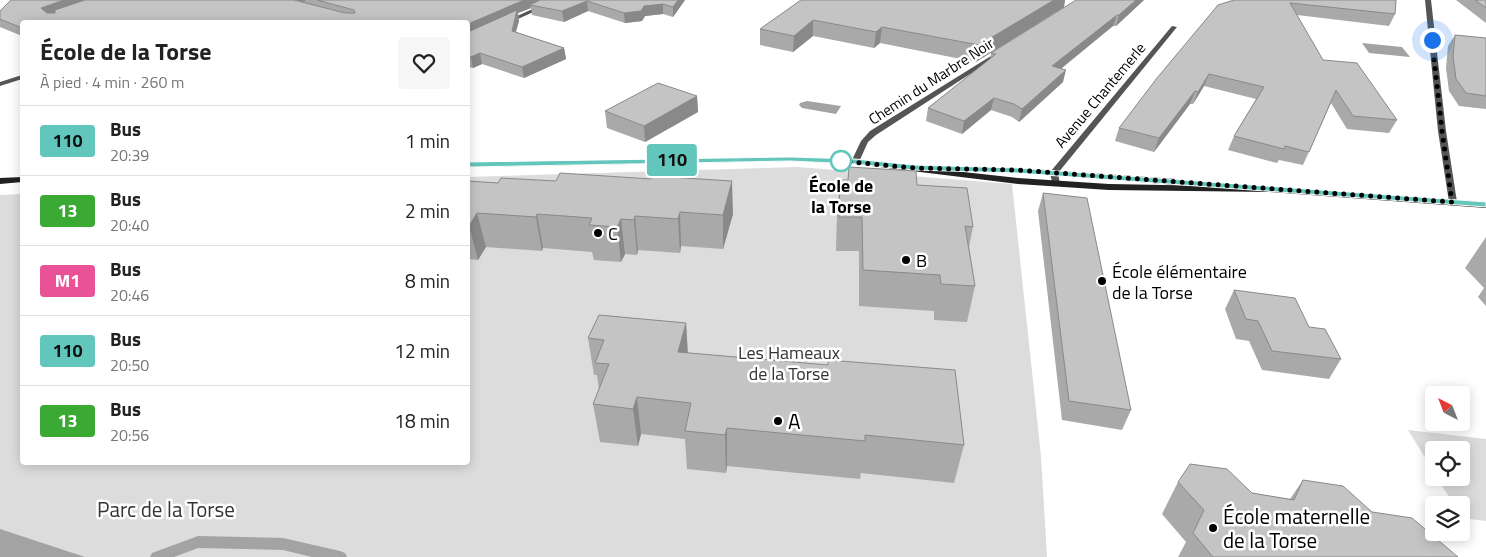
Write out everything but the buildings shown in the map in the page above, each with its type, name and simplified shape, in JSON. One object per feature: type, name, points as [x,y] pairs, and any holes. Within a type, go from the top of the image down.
[{"type":"street","points":[[540,0],[554,1]]},
{"type":"street","points":[[1428,0],[1442,131],[1452,202]]},
{"type":"street","points":[[501,25],[554,1]]},
{"type":"street","name":"Avenue Chantemerle","points":[[1056,184],[1054,173],[1174,27]]},
{"type":"street","name":"Chemin du Marbre Noir","points":[[855,162],[865,141],[873,133],[1009,46]]},
{"type":"street","points":[[0,84],[20,78]]},
{"type":"street","points":[[470,165],[790,159],[855,162],[1056,184],[1108,187],[1275,190]]},
{"type":"street","points":[[914,168],[1054,173],[1486,205]]},
{"type":"street","points":[[0,181],[20,180]]},
{"type":"green space","name":"Les Hameaux de la Torse","points":[[798,167],[1012,184],[1041,456],[1047,557],[0,557],[0,195],[20,194],[20,465],[470,465],[470,177]]},
{"type":"green space","points":[[1408,430],[1486,439],[1486,521],[1470,519],[1470,496],[1448,496],[1442,486],[1470,486],[1470,441],[1425,441],[1425,457]]},
{"type":"shaded area","points":[[1362,43],[1402,47],[1410,57],[1369,53]]},
{"type":"shaded area","points":[[807,101],[841,106],[836,114],[802,108],[799,105]]},
{"type":"shaded area","points":[[0,529],[85,557],[0,557]]},
{"type":"waterway","points":[[157,557],[198,542],[283,544],[340,557]]},
{"type":"bus line","name":"110","points":[[470,165],[648,160],[790,159],[855,162],[914,168],[1017,170],[1486,205]]},
{"type":"place","name":"École de la Torse","points":[[841,161]]},
{"type":"place","name":"C","points":[[598,233]]},
{"type":"place","name":"B","points":[[906,260]]},
{"type":"place","name":"École élémentaire de la Torse","points":[[1102,281]]},
{"type":"place","name":"A","points":[[778,421]]},
{"type":"place","name":"École maternelle de la Torse","points":[[1213,528]]},
{"type":"route","points":[[841,161],[914,168],[1017,170],[1452,202],[1432,40]]},
{"type":"park label","name":"Parc de la Torse","points":[[166,509]]}]
